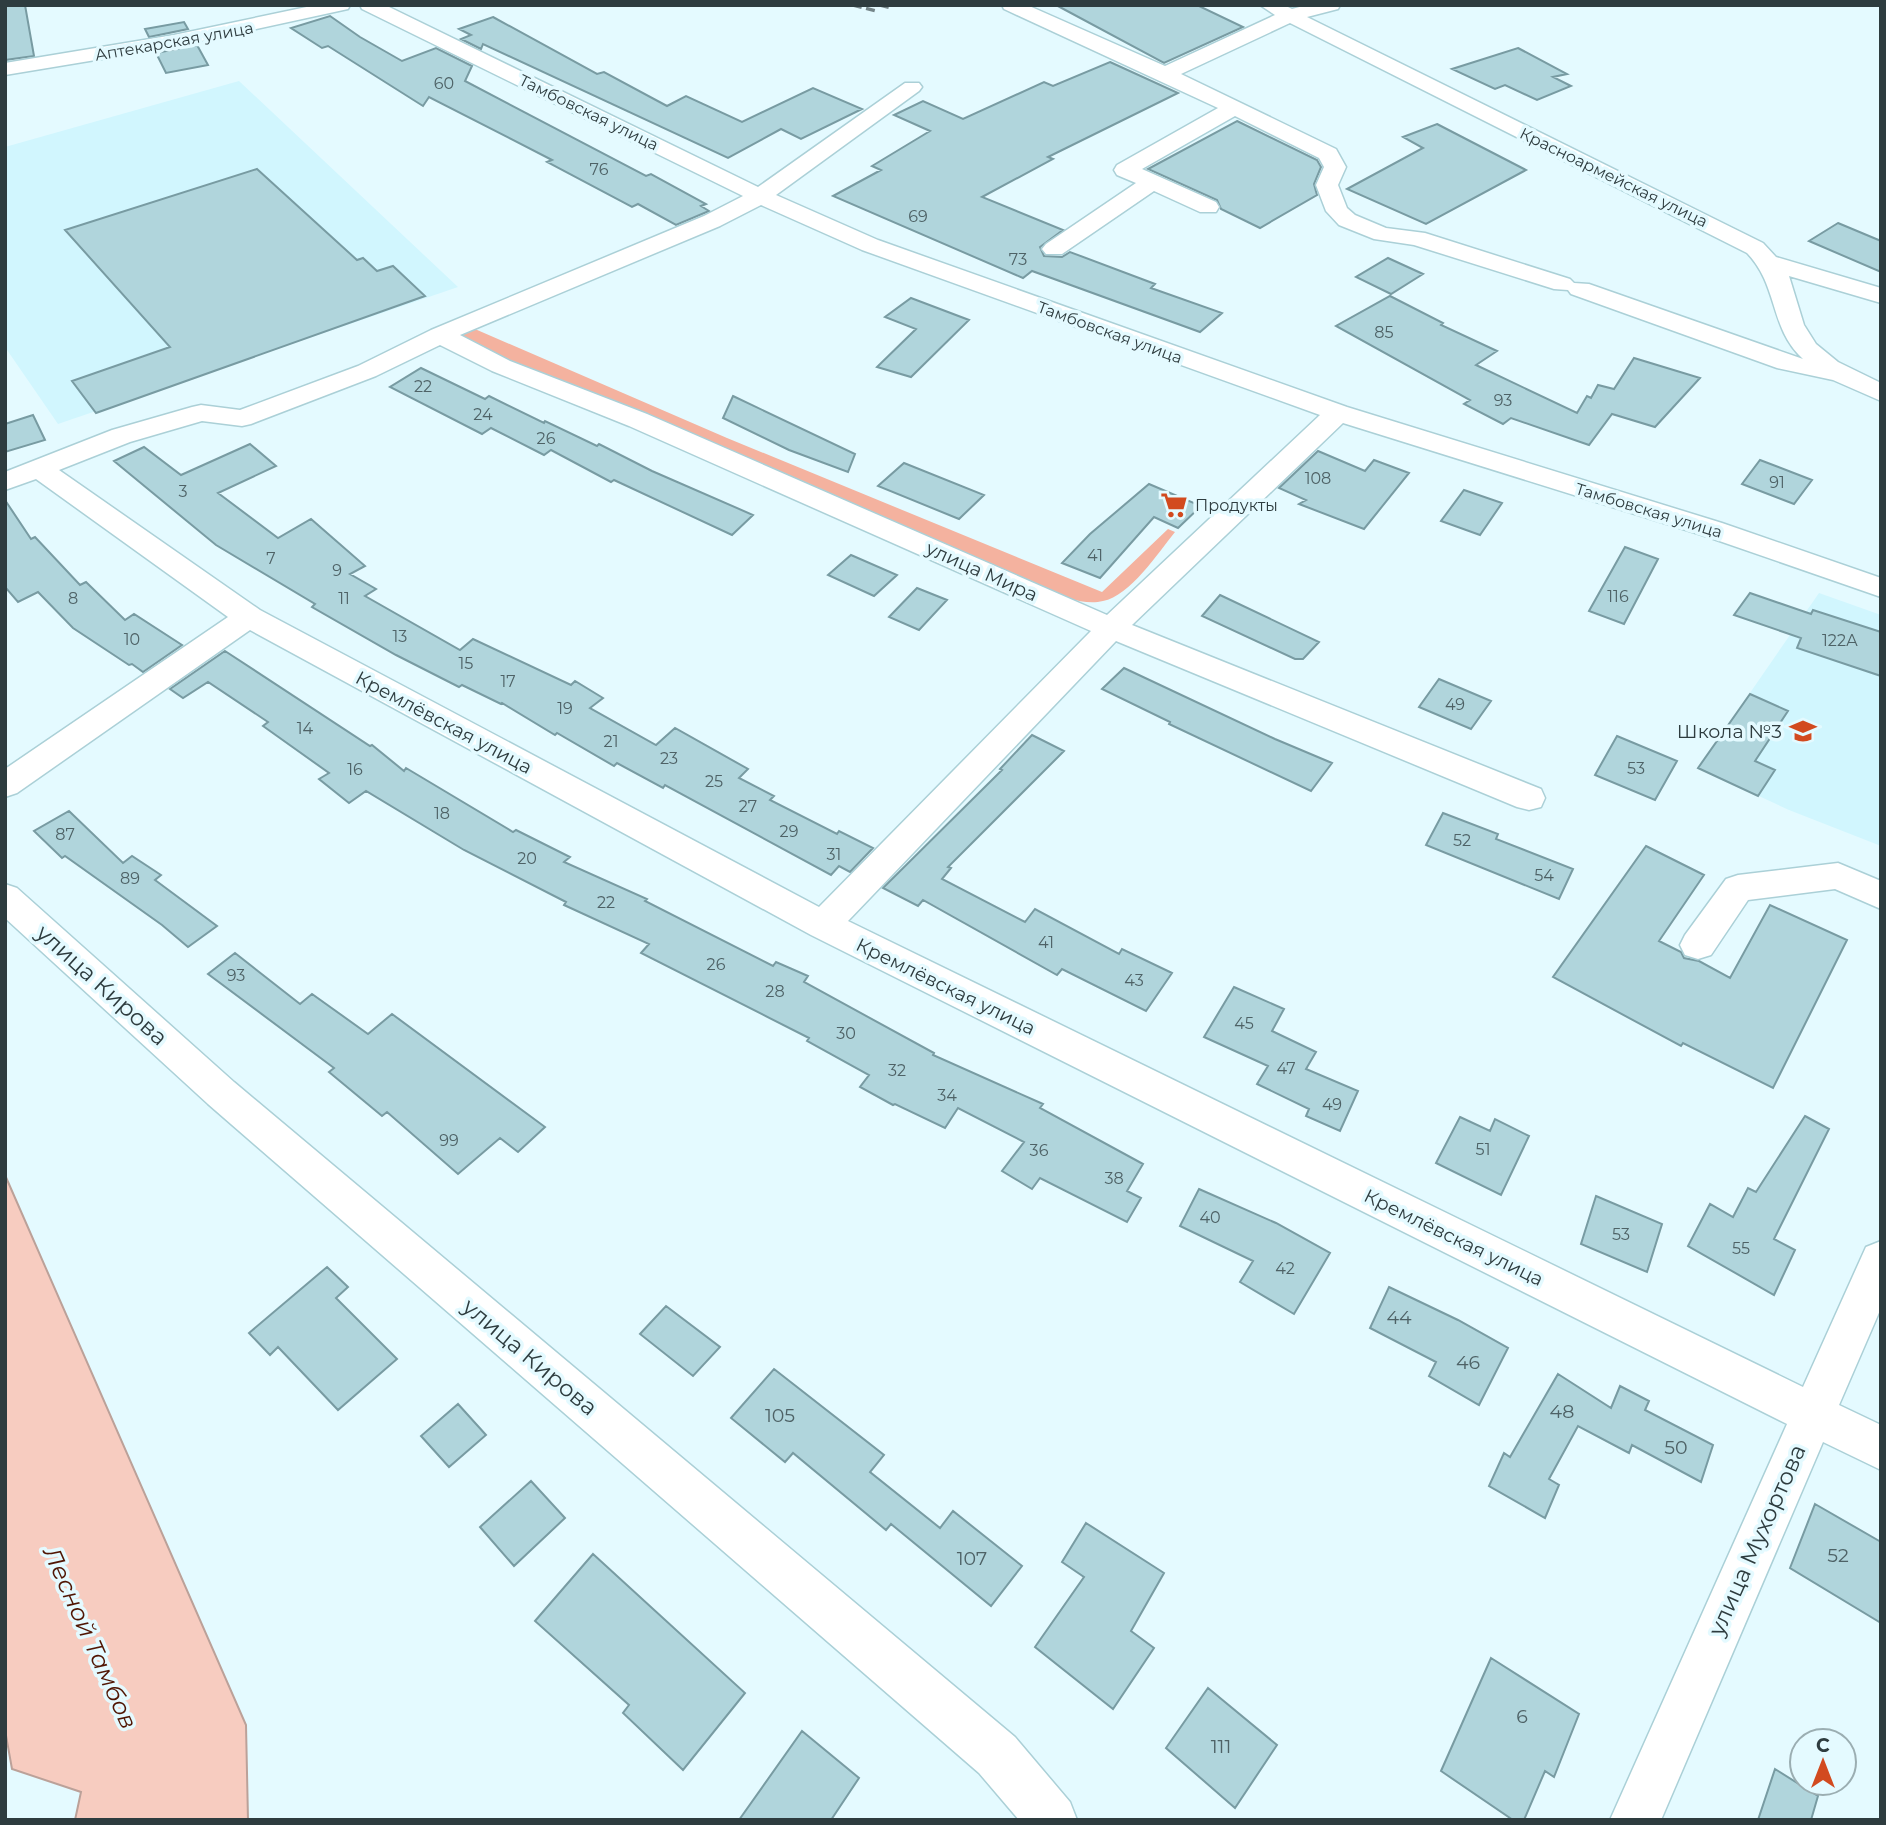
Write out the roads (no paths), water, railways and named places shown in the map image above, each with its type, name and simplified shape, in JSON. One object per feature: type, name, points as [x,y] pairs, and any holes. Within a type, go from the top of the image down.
[{"type":"street","name":"Аптекарская улица","points":[[5,69],[159,45],[268,24],[341,5]]},
{"type":"street","name":"Тамбовская улица","points":[[369,5],[760,196],[882,249],[1338,413],[1712,529],[1881,588]]},
{"type":"street","points":[[1011,5],[1165,74],[1333,158],[1335,167],[1327,184],[1337,211],[1347,220],[1382,234],[1417,238],[1571,287],[1786,363],[1842,375]]},
{"type":"street","name":"Красноармейская улица","points":[[1269,5],[1755,248],[1769,262],[1782,283],[1792,326],[1802,342],[1817,359],[1842,375],[1881,393]]},
{"type":"street","points":[[1165,74],[1291,15],[1331,5]]},
{"type":"street","points":[[5,482],[41,470],[121,436],[201,413],[242,418],[367,371],[440,335],[712,221],[760,196],[912,87]]},
{"type":"street","points":[[1208,207],[1125,170],[1234,108]]},
{"type":"street","points":[[1054,249],[1153,183]]},
{"type":"street","points":[[1769,262],[1881,296]]},
{"type":"street","name":"улица Мира","points":[[440,335],[501,366],[638,420],[1111,628],[1529,798]]},
{"type":"street","points":[[823,925],[1111,628],[1338,413]]},
{"type":"street","name":"Кремлёвская улица","points":[[41,470],[249,617],[823,925],[1813,1412],[1881,1448]]},
{"type":"street","points":[[5,785],[249,617]]},
{"type":"street","points":[[1698,945],[1738,888],[1839,876],[1881,896]]},
{"type":"street","name":"улица Кирова","points":[[5,897],[220,1093],[998,1755],[1052,1820]]},
{"type":"street","name":"улица Мухортова","points":[[1635,1820],[1881,1260]]},
{"type":"water","name":"Лесной Тамбов","points":[[5,1175],[246,1725],[248,1820],[75,1820],[81,1792],[12,1769],[5,1730]]},
{"type":"railway","points":[[853,5],[876,11]]},
{"type":"railway","points":[[880,5],[892,8]]},
{"type":"place","name":"Продукты","points":[[1174,505]]},
{"type":"place","name":"Школа №3","points":[[1803,731]]}]
